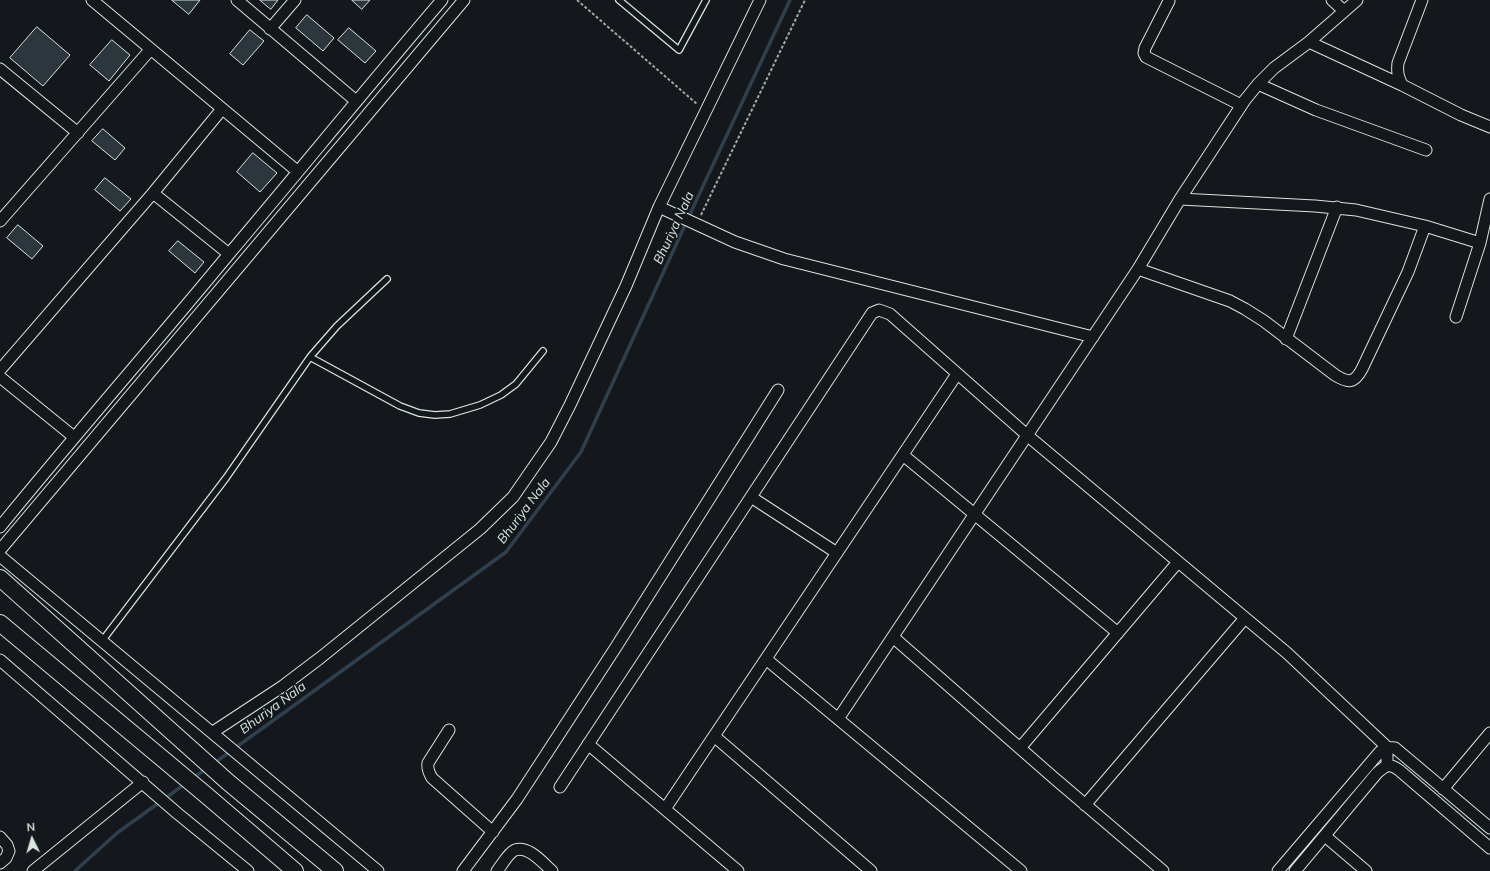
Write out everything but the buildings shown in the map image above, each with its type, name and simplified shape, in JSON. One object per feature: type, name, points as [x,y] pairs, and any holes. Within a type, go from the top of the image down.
[{"type":"street","points":[[237,0],[356,100]]},
{"type":"street","points":[[270,29],[295,0]]},
{"type":"street","points":[[0,527],[356,100],[442,0]]},
{"type":"street","points":[[0,550],[464,0]]},
{"type":"street","points":[[216,734],[320,658],[480,529],[513,497],[551,442],[570,405],[626,286],[664,210],[705,112],[760,0]]},
{"type":"street","points":[[1332,0],[1344,11]]},
{"type":"street","points":[[838,719],[1138,269],[1180,199],[1241,105],[1258,84],[1274,68],[1309,42],[1357,0]]},
{"type":"street","points":[[1402,85],[1398,78],[1398,63],[1422,0]]},
{"type":"street","points":[[96,1],[150,50],[297,171]]},
{"type":"street","points":[[1169,1],[1145,48],[1144,53],[1146,56],[1241,105]]},
{"type":"street","points":[[1309,42],[1402,85],[1461,115],[1490,127]]},
{"type":"street","points":[[0,221],[150,50]]},
{"type":"street","points":[[0,69],[78,133]]},
{"type":"street","points":[[1258,84],[1316,110],[1426,150]]},
{"type":"street","points":[[0,370],[153,193],[222,109]]},
{"type":"street","points":[[153,193],[229,254]]},
{"type":"street","points":[[1180,199],[1337,207],[1425,226],[1480,242]]},
{"type":"street","points":[[1456,317],[1480,242],[1490,199]]},
{"type":"street","points":[[1286,339],[1337,207]]},
{"type":"street","points":[[664,210],[735,242],[784,259],[1093,336]]},
{"type":"street","points":[[1138,269],[1230,301],[1245,309],[1334,375],[1347,381],[1355,380],[1362,369],[1400,288],[1425,226]]},
{"type":"street","points":[[560,787],[872,313],[879,310],[890,314],[1028,436],[1287,653],[1387,747],[1387,766]]},
{"type":"street","points":[[665,809],[957,374]]},
{"type":"street","points":[[0,377],[74,437]]},
{"type":"street","points":[[463,871],[517,799],[616,647],[778,390]]},
{"type":"street","points":[[903,455],[1118,633]]},
{"type":"street","points":[[751,497],[837,553]]},
{"type":"street","points":[[0,556],[216,734],[250,765],[378,871]]},
{"type":"street","points":[[1020,748],[1178,562]]},
{"type":"street","points":[[0,578],[193,752],[335,871]]},
{"type":"street","points":[[1085,805],[1245,618]]},
{"type":"street","points":[[0,623],[295,871]]},
{"type":"street","points":[[893,636],[1085,805],[1163,871]]},
{"type":"street","points":[[766,659],[1022,871]]},
{"type":"street","points":[[0,660],[177,813],[248,871]]},
{"type":"street","points":[[449,730],[428,763],[427,768],[429,773],[432,778],[493,832]]},
{"type":"street","points":[[1443,789],[1490,733]]},
{"type":"street","points":[[714,736],[871,871]]},
{"type":"street","points":[[588,744],[738,871]]},
{"type":"street","points":[[1278,871],[1382,749],[1387,747],[1395,748],[1490,828]]},
{"type":"street","points":[[1295,871],[1377,773],[1387,766],[1392,766],[1399,770],[1490,848]]},
{"type":"street","points":[[33,871],[147,786]]},
{"type":"street","points":[[1325,836],[1366,871]]},
{"type":"street","points":[[0,837],[7,845],[9,851],[6,858],[0,862]]},
{"type":"street","points":[[497,871],[511,853],[515,850],[521,849],[530,852],[552,871]]},
{"type":"lane","points":[[619,0],[679,50],[706,0]]},
{"type":"lane","points":[[102,640],[226,478],[310,357],[337,326],[387,279]]},
{"type":"lane","points":[[310,357],[400,406],[419,413],[435,415],[450,414],[480,405],[501,395],[516,384],[543,351]]},
{"type":"path","points":[[577,0],[705,112]]},
{"type":"path","points":[[693,224],[805,0]]},
{"type":"waterway","name":"Bhuriya Nala","points":[[213,764],[506,552],[581,452],[790,0]]},
{"type":"waterway","name":"Bhuriya Nala","points":[[193,778],[206,769]]},
{"type":"waterway","name":"Bhuriya Nala","points":[[75,871],[117,833],[185,784]]}]
